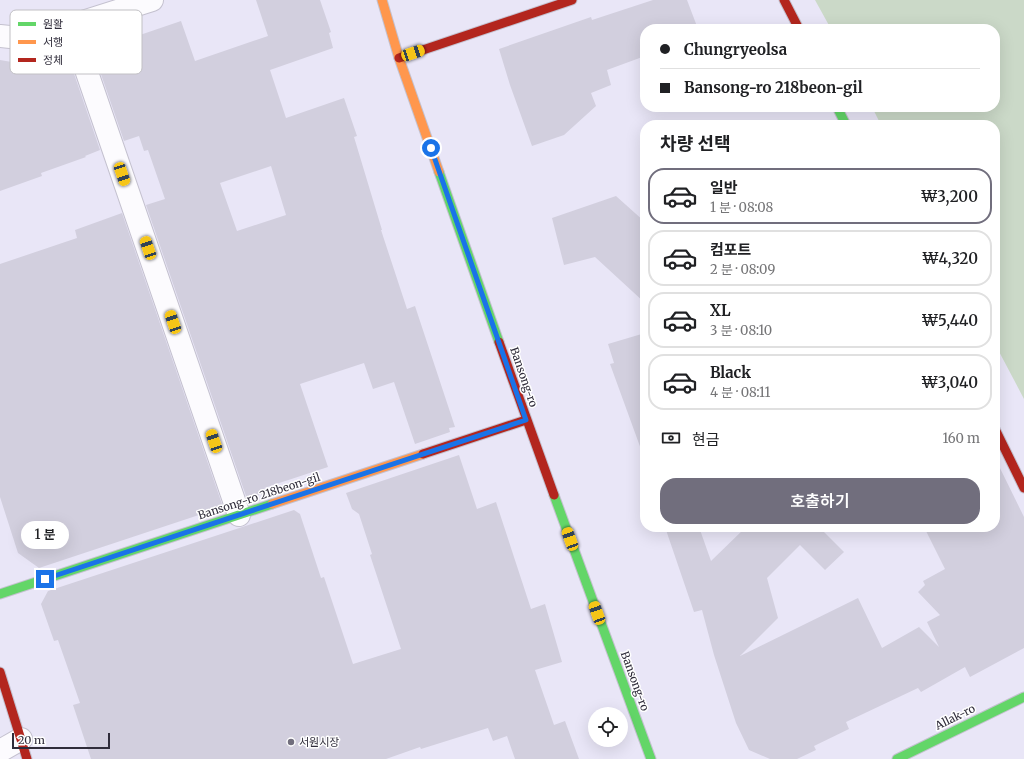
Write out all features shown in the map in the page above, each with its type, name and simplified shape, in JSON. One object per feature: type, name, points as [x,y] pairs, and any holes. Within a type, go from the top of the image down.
[{"type":"main road","name":"Bansong-ro","points":[[382,0],[399,58],[526,420],[651,759]]},
{"type":"main road","points":[[399,58],[572,0]]},
{"type":"main road","points":[[784,0],[796,24]]},
{"type":"main road","name":"Bansong-ro 218beon-gil","points":[[0,594],[526,420]]},
{"type":"main road","points":[[1000,439],[1024,488]]},
{"type":"main road","points":[[0,672],[24,749]]},
{"type":"main road","name":"Allak-ro","points":[[897,759],[1024,697]]},
{"type":"street","points":[[121,10],[152,0]]},
{"type":"street","points":[[0,36],[10,37]]},
{"type":"street","points":[[87,74],[239,515]]},
{"type":"street","points":[[0,751],[24,749]]},
{"type":"green space","points":[[815,0],[1024,0],[1024,399],[1000,353],[1000,120],[878,120],[874,112],[1000,112],[1000,24],[828,24]]},
{"type":"building","points":[[256,0],[320,0],[331,32],[329,33],[333,48],[270,70],[286,118],[344,98],[357,136],[354,137],[381,230],[407,309],[415,306],[455,427],[449,428],[450,432],[415,444],[394,382],[373,389],[364,363],[300,384],[328,467],[264,488],[269,492],[247,499],[146,205],[165,199],[148,150],[144,151],[139,136],[124,141],[101,74],[142,74],[142,34],[181,21],[195,61],[268,36]],"holes":[[[271,166],[286,215],[237,231],[220,183]]]},
{"type":"building","points":[[653,0],[687,0],[696,24],[640,24],[640,58],[607,70],[611,85],[591,93],[596,106],[564,135],[532,146],[499,49],[591,17],[592,20]]},
{"type":"building","points":[[0,60],[10,62],[10,74],[74,74],[100,150],[85,156],[86,157],[41,173],[42,176],[0,191]]},
{"type":"building","points":[[616,196],[640,218],[640,298],[595,257],[564,265],[552,218]]},
{"type":"building","points":[[122,213],[223,507],[39,568],[18,553],[0,497],[0,264],[77,238],[75,230]]},
{"type":"building","points":[[640,334],[640,446],[610,364],[614,363],[608,344]]},
{"type":"building","points":[[459,455],[477,509],[496,502],[531,609],[545,604],[562,662],[535,670],[554,725],[565,721],[579,759],[515,759],[507,736],[493,741],[488,728],[421,749],[420,747],[386,759],[91,759],[73,705],[80,703],[58,640],[54,641],[41,604],[48,591],[294,510],[300,514],[321,578],[324,577],[353,664],[401,649],[370,555],[372,554],[359,514],[352,509],[346,493]]},
{"type":"building","points":[[1000,468],[1024,517],[1024,648],[970,677],[965,667],[921,692],[918,688],[846,722],[849,729],[814,746],[816,750],[797,759],[770,759],[749,750],[736,723],[714,655],[702,610],[694,612],[667,532],[701,532],[711,561],[741,532],[824,532],[844,552],[825,570],[800,545],[767,578],[778,618],[740,656],[858,598],[882,648],[919,627],[939,647],[927,622],[940,615],[918,592],[925,585],[923,581],[945,569],[926,532],[1000,532]]},
{"type":"traffic: fast","points":[[840,112],[844,120]]},
{"type":"traffic: fast","points":[[439,172],[499,342]]},
{"type":"traffic: fast","points":[[554,495],[651,759]]},
{"type":"traffic: fast","points":[[0,594],[272,504]]},
{"type":"traffic: fast","points":[[897,759],[1024,697]]},
{"type":"traffic: slow","points":[[382,0],[399,58],[439,172]]},
{"type":"traffic: slow","points":[[272,504],[423,454]]},
{"type":"traffic: jam","points":[[399,58],[572,0]]},
{"type":"traffic: jam","points":[[784,0],[796,24]]},
{"type":"traffic: jam","points":[[499,342],[554,495]]},
{"type":"traffic: jam","points":[[423,454],[526,420]]},
{"type":"traffic: jam","points":[[1000,439],[1024,488]]},
{"type":"traffic: jam","points":[[0,672],[27,759]]},
{"type":"place","name":"서원시장","points":[[291,742]]},
{"type":"route","points":[[45,579],[526,420],[431,148]]}]
